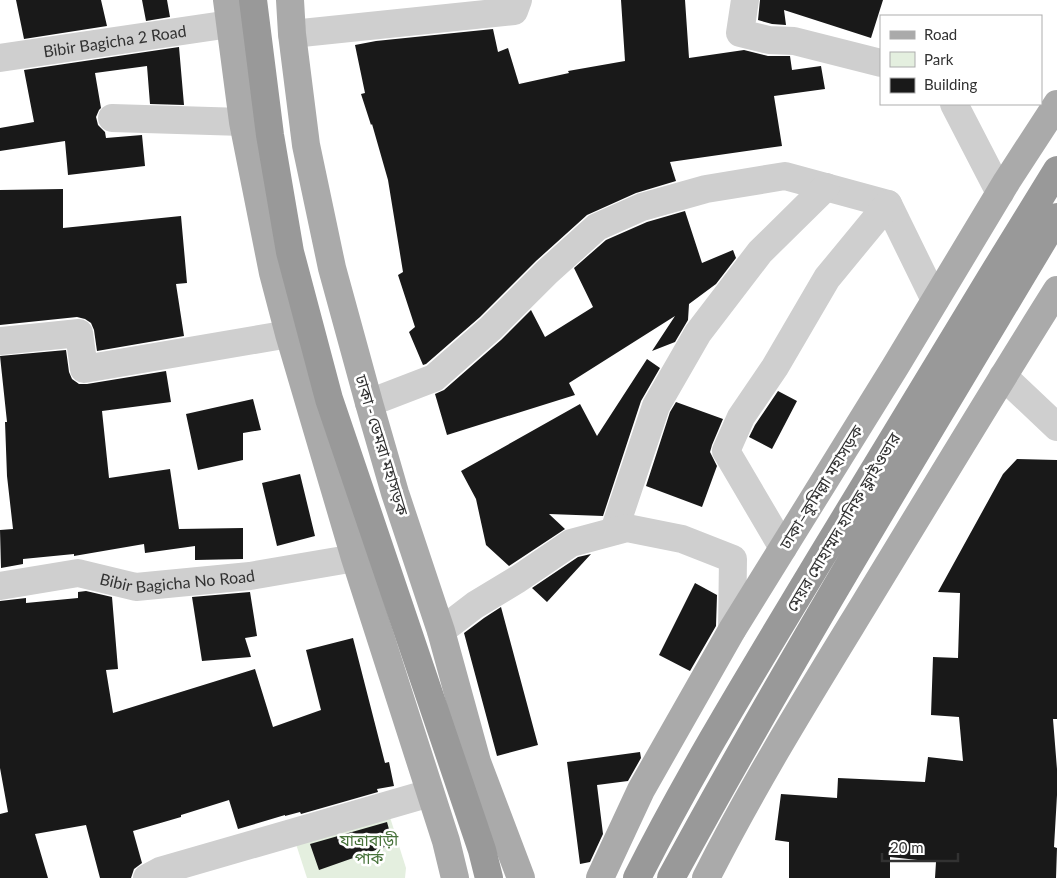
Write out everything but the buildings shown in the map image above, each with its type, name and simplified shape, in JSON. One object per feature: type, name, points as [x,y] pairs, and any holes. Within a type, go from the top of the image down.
[{"type":"highway","points":[[253,0],[272,145],[290,252],[309,327],[329,399],[482,850],[489,878]]},
{"type":"highway","name":"মেয়র মোহাম্মদ হানিফ ফ্লাইওভার","points":[[637,878],[690,780],[758,662],[1057,170]]},
{"type":"highway","name":"মেয়র মোহাম্মদ হানিফ ফ্লাইওভার","points":[[671,878],[737,757],[1057,217]]},
{"type":"main road","name":"ঢাকা - ডেমরা মহাসড়ক","points":[[290,0],[292,34],[306,145],[332,268],[395,492],[441,631],[477,762],[521,878]]},
{"type":"main road","points":[[228,12],[243,122],[273,273],[288,334],[355,558],[446,841],[455,878]]},
{"type":"main road","name":"ঢাকা–কুমিল্লা মহাসড়ক","points":[[600,878],[641,790],[732,630],[1000,192],[1057,104]]},
{"type":"main road","points":[[706,878],[727,836],[794,719],[1057,290]]},
{"type":"main road","points":[[718,878],[727,836]]},
{"type":"street","points":[[292,34],[514,11],[518,0]]},
{"type":"street","points":[[745,0],[740,33],[769,40],[794,41],[880,63]]},
{"type":"street","name":"Bibir Bagicha 2 Road","points":[[0,58],[228,12]]},
{"type":"street","points":[[955,105],[1000,192]]},
{"type":"street","points":[[112,118],[243,122]]},
{"type":"street","points":[[369,403],[434,378],[597,227],[642,207],[706,189],[785,176],[888,204],[935,300]]},
{"type":"street","points":[[614,531],[656,406],[698,333],[760,252],[826,187]]},
{"type":"street","points":[[783,548],[726,451],[741,417],[776,367],[827,278],[888,204]]},
{"type":"street","points":[[0,341],[80,333],[84,369],[288,334]]},
{"type":"street","points":[[1003,376],[1057,427]]},
{"type":"street","points":[[441,631],[474,605],[571,544],[627,528],[682,540],[733,559],[732,630]]},
{"type":"street","name":"Bibir Bagicha No Road","points":[[0,586],[78,573],[136,587],[250,576],[355,558]]},
{"type":"street","points":[[147,878],[160,871],[430,793]]},
{"type":"green space","name":"যাত্রাবাড়ী পার্ক","points":[[388,811],[406,868],[405,878],[307,878],[295,841]]}]
